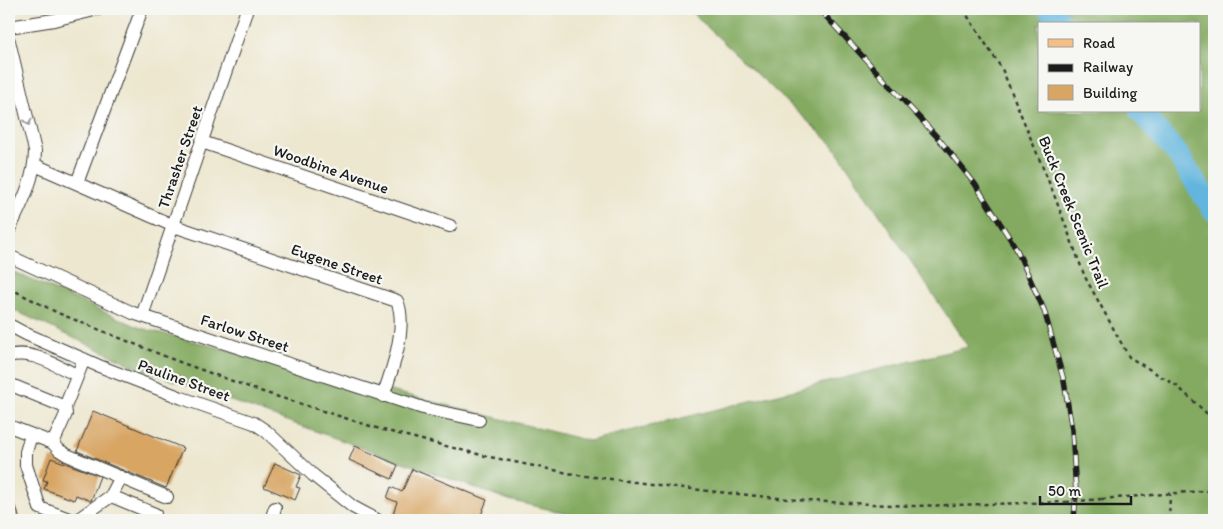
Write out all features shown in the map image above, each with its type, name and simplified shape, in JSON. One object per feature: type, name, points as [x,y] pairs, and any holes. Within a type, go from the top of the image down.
[{"type":"main road","points":[[9,512],[11,520]]},
{"type":"street","points":[[9,27],[54,20],[98,9]]},
{"type":"street","points":[[77,183],[142,9]]},
{"type":"street","name":"Thrasher Street","points":[[142,316],[247,9]]},
{"type":"street","points":[[9,41],[35,150],[35,165],[32,176],[9,230]]},
{"type":"street","name":"Woodbine Avenue","points":[[202,142],[450,226]]},
{"type":"street","points":[[35,165],[174,226]]},
{"type":"street","name":"Eugene Street","points":[[174,226],[397,302],[401,309],[401,328],[383,396]]},
{"type":"street","name":"Farlow Street","points":[[9,256],[142,316],[383,396],[423,408],[479,420]]},
{"type":"street","name":"Pauline Street","points":[[9,325],[84,359],[182,398],[254,423],[266,430],[313,475],[332,490],[353,506],[377,520]]},
{"type":"street","points":[[9,356],[27,354],[77,375]]},
{"type":"street","points":[[53,443],[66,414],[65,407],[84,359]]},
{"type":"street","points":[[9,384],[65,407]]},
{"type":"street","points":[[9,426],[53,443],[66,455],[167,496]]},
{"type":"street","points":[[32,435],[26,452],[26,466],[42,514],[72,520]]},
{"type":"street","points":[[77,520],[111,496],[121,477]]},
{"type":"street","points":[[111,496],[155,514],[155,520]]},
{"type":"path","name":"Buck Creek Scenic Trail","points":[[963,9],[1002,69],[1053,192],[1085,276],[1130,357],[1177,386],[1214,420]]},
{"type":"path","points":[[9,288],[58,313],[174,360],[263,392],[383,430],[485,456],[578,475],[808,501],[912,506],[1066,502],[1214,490]]},
{"type":"path","points":[[1169,520],[1170,494]]},
{"type":"green space","points":[[688,9],[1214,9],[1214,520],[594,520],[509,500],[141,369],[9,308],[9,270],[141,328],[589,441],[968,347],[833,145]]},
{"type":"building","points":[[93,411],[183,448],[166,488],[77,451]]},
{"type":"building","points":[[355,446],[398,465],[392,479],[349,460]]},
{"type":"building","points":[[51,458],[100,476],[91,501],[76,495],[74,500],[44,489],[47,481],[43,480]]},
{"type":"building","points":[[275,463],[301,475],[296,487],[300,488],[295,500],[264,487]]},
{"type":"building","points":[[412,469],[487,500],[479,520],[408,520],[393,514],[397,502],[387,498],[391,487],[402,492]]},
{"type":"waterway","points":[[1049,9],[1061,22]]},
{"type":"waterway","points":[[1141,112],[1176,152],[1214,211]]},
{"type":"railway","points":[[819,9],[939,139],[975,184],[1016,248],[1044,310],[1064,381],[1072,430],[1076,492],[1074,520]]}]
